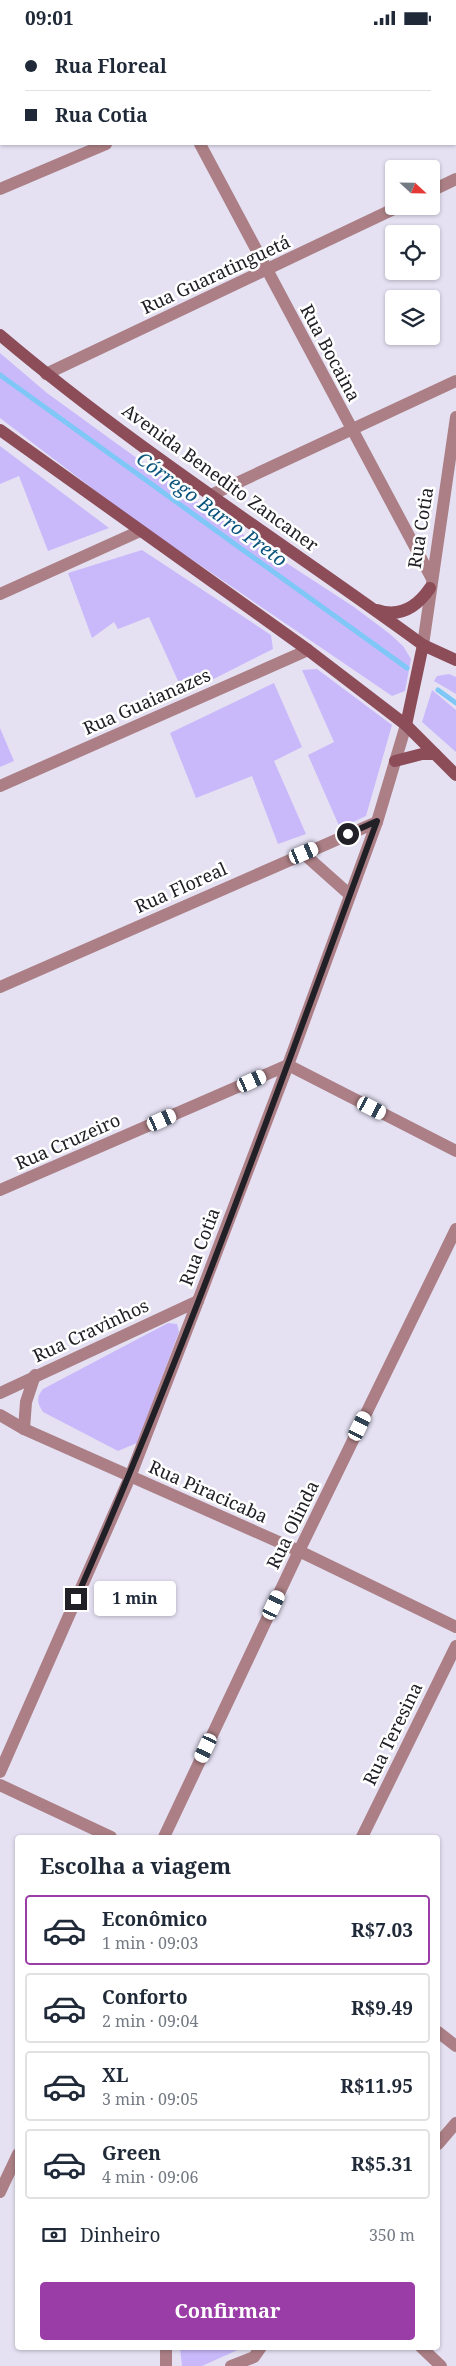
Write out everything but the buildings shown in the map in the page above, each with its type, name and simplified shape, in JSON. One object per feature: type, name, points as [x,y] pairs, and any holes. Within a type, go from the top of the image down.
[{"type":"main road","name":"Avenida Benedito Zancaner","points":[[0,335],[46,375],[211,495],[423,645],[456,660]]},
{"type":"main road","points":[[0,430],[308,650],[406,725],[456,775]]},
{"type":"main road","points":[[372,608],[385,613],[405,610],[422,600],[430,583]]},
{"type":"main road","points":[[406,725],[423,645]]},
{"type":"main road","points":[[395,761],[422,754],[435,754]]},
{"type":"street","points":[[0,189],[104,145]]},
{"type":"street","name":"Rua Bocaina","points":[[201,145],[430,583]]},
{"type":"street","points":[[440,187],[456,179]]},
{"type":"street","name":"Rua Guaratinguetá","points":[[46,375],[268,271],[385,213]]},
{"type":"street","points":[[211,495],[456,381]]},
{"type":"street","name":"Rua Cotia","points":[[423,645],[430,583],[456,417]]},
{"type":"street","points":[[0,594],[140,531]]},
{"type":"street","name":"Rua Guaianazes","points":[[0,786],[308,650]]},
{"type":"street","name":"Rua Cotia","points":[[0,1773],[130,1477],[288,1065],[377,821],[406,725]]},
{"type":"street","name":"Rua Floreal","points":[[0,987],[377,821]]},
{"type":"street","points":[[304,853],[350,895]]},
{"type":"street","points":[[288,1065],[456,1151]]},
{"type":"street","name":"Rua Cruzeiro","points":[[0,1191],[288,1065]]},
{"type":"street","name":"Rua Olinda","points":[[165,1835],[299,1551],[456,1229]]},
{"type":"street","name":"Rua Cravinhos","points":[[0,1393],[198,1301]]},
{"type":"street","points":[[24,1429],[26,1402],[36,1375]]},
{"type":"street","name":"Rua Piracicaba","points":[[0,1415],[24,1429],[299,1551],[456,1627]]},
{"type":"street","name":"Rua Teresina","points":[[363,1835],[456,1646]]},
{"type":"street","points":[[0,1785],[107,1835]]},
{"type":"street","points":[[440,2034],[456,2047]]},
{"type":"street","points":[[440,2142],[456,2123]]},
{"type":"street","points":[[0,2191],[15,2160]]},
{"type":"street","points":[[166,2350],[166,2366]]},
{"type":"street","points":[[231,2366],[254,2357],[260,2350]]},
{"type":"street","points":[[424,2350],[441,2366]]},
{"type":"shaded area","points":[[0,353],[47,393],[233,528],[354,607],[390,634],[403,646],[411,659],[405,691],[392,696],[131,518],[0,418]]},
{"type":"shaded area","points":[[0,446],[109,528],[48,551],[19,476],[0,484]]},
{"type":"shaded area","points":[[142,550],[271,635],[273,649],[184,694],[149,617],[118,629],[114,622],[92,638],[68,573]]},
{"type":"shaded area","points":[[317,669],[392,725],[366,816],[340,828],[308,755],[334,742],[302,670]]},
{"type":"shaded area","points":[[449,674],[456,677],[456,694],[434,681],[437,676]]},
{"type":"shaded area","points":[[274,683],[302,747],[274,761],[306,834],[278,844],[252,776],[196,798],[170,733]]},
{"type":"shaded area","points":[[432,690],[456,710],[456,752],[422,722]]},
{"type":"shaded area","points":[[0,728],[14,761],[0,767]]},
{"type":"shaded area","points":[[168,1323],[177,1324],[179,1332],[137,1443],[118,1451],[43,1412],[38,1400],[43,1389]]},
{"type":"shaded area","points":[[180,2350],[238,2350],[202,2366],[182,2366]]},
{"type":"waterway","name":"Córrego Barro Preto","points":[[0,375],[407,668]]},
{"type":"waterway","name":"Córrego Barro Preto","points":[[438,690],[456,703]]},
{"type":"route","points":[[76,1599],[130,1477],[288,1065],[377,821],[348,834]]}]
